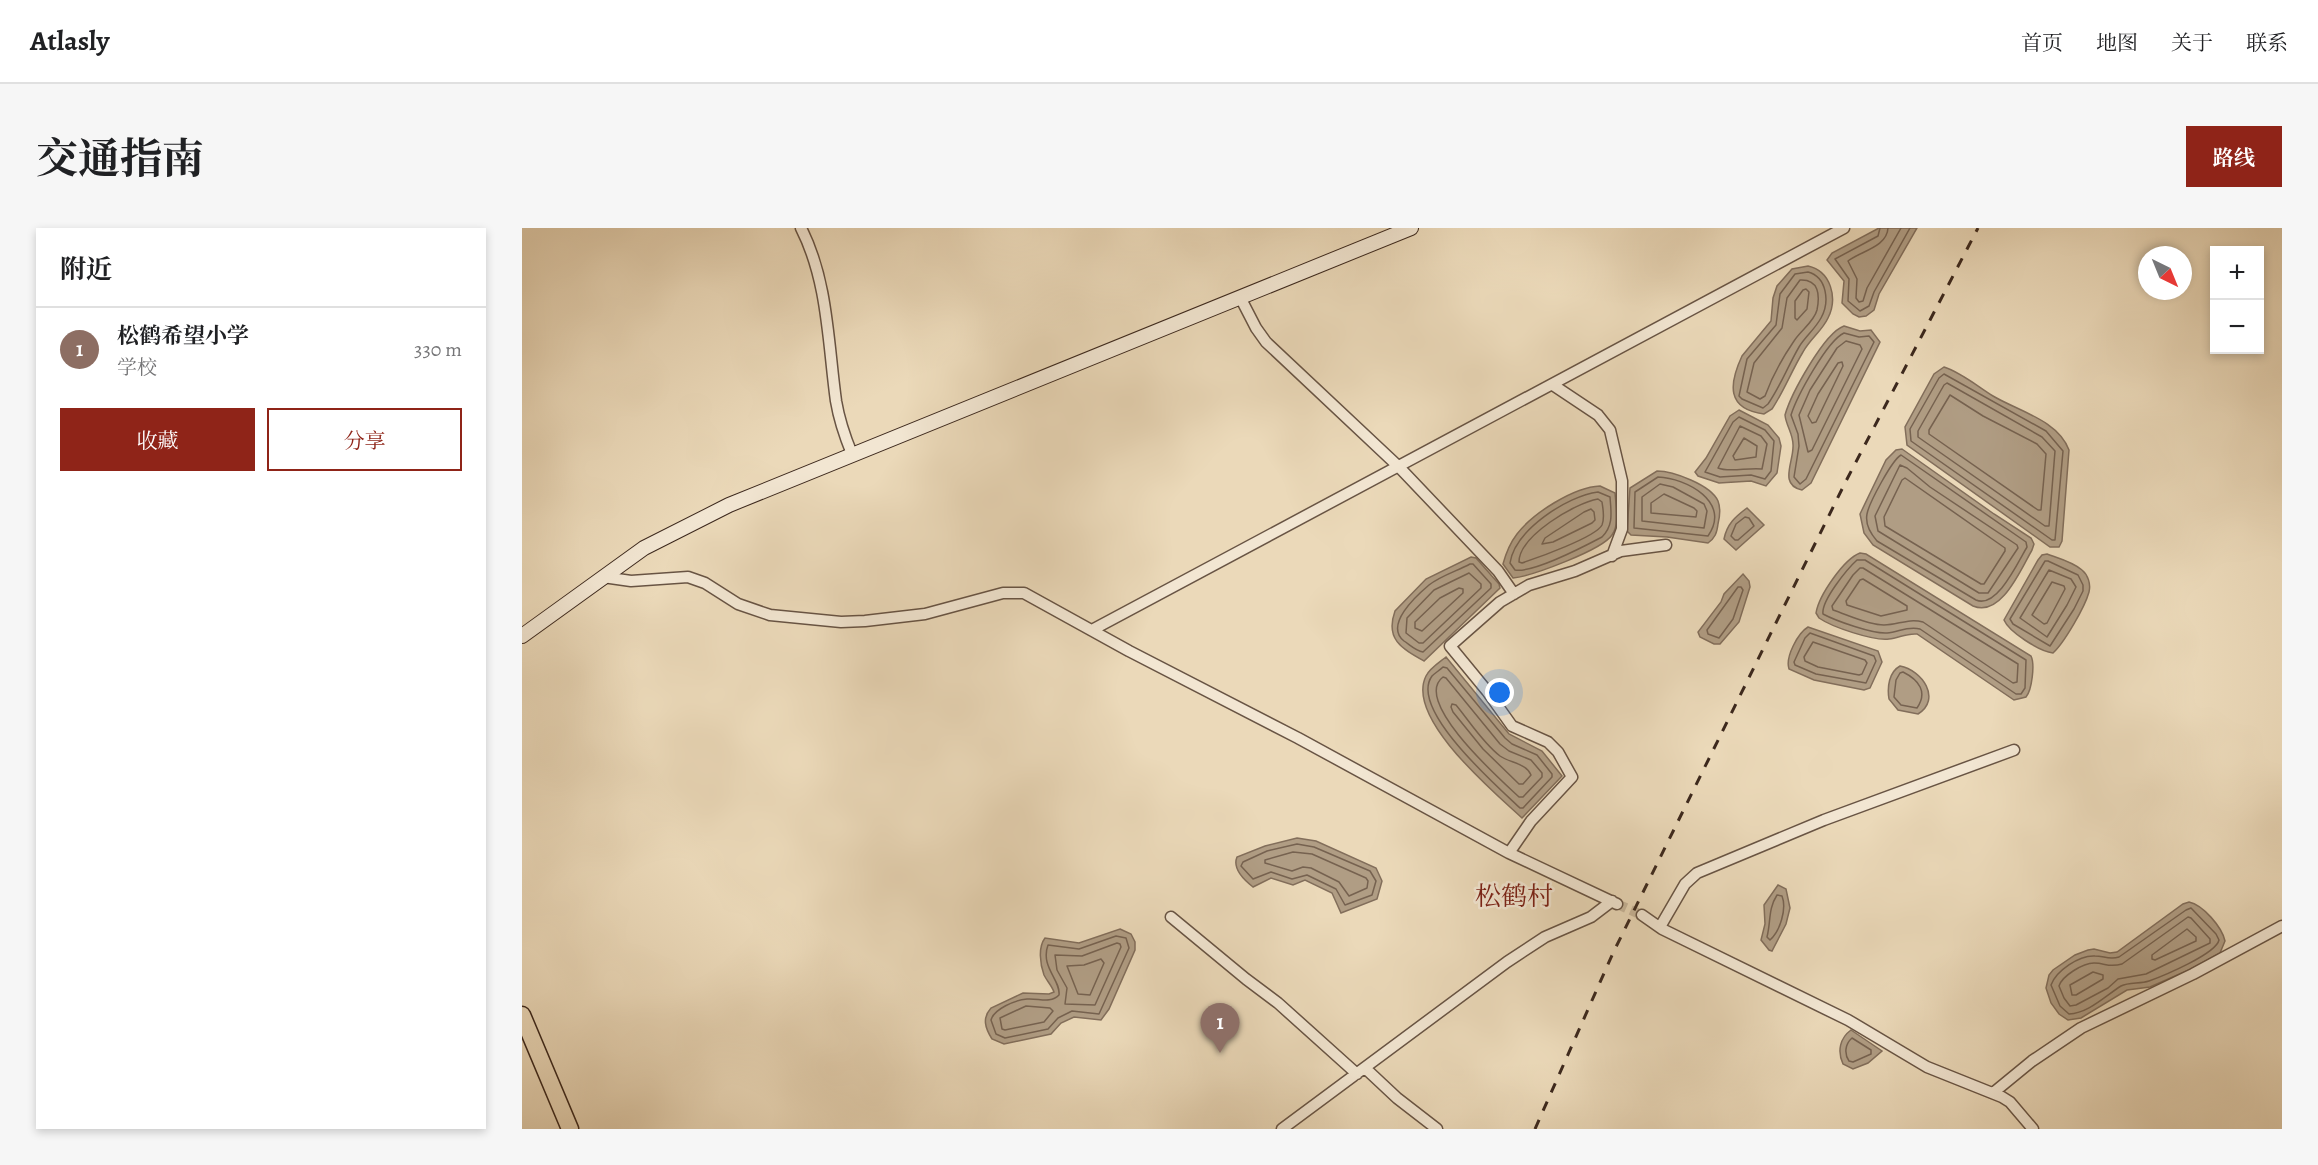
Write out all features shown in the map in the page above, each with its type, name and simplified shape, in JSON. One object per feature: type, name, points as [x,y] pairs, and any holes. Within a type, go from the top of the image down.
[{"type":"highway","points":[[522,1015],[570,1129]]},
{"type":"main road","points":[[522,636],[644,548],[707,515],[1411,228]]},
{"type":"street","points":[[801,228],[811,251],[821,286],[828,322],[841,425],[852,454]]},
{"type":"street","points":[[1092,630],[1845,228]]},
{"type":"street","points":[[1240,297],[1266,342],[1399,467],[1497,571],[1514,594]]},
{"type":"street","points":[[1553,385],[1598,415],[1610,430],[1617,455],[1622,500],[1622,529],[1612,556]]},
{"type":"street","points":[[1509,853],[1531,821],[1572,777],[1558,752],[1548,742],[1512,726],[1450,646],[1490,610],[1529,585],[1575,571],[1622,551],[1666,545]]},
{"type":"street","points":[[603,577],[631,581],[688,577],[705,583],[738,604],[770,615],[841,622],[925,614],[1017,591],[1031,596],[1509,853],[1615,902],[1591,917],[1545,937],[1507,962],[1282,1129]]},
{"type":"street","points":[[1660,927],[1685,884],[1697,873],[1824,820],[2014,750]]},
{"type":"street","points":[[1642,915],[1660,927],[1848,1020],[1927,1067],[2010,1102],[2033,1129]]},
{"type":"street","points":[[1171,917],[1361,1071],[1437,1129]]},
{"type":"street","points":[[1992,1093],[2032,1061],[2081,1028],[2193,974],[2282,926]]},
{"type":"water","points":[[1879,228],[1917,228],[1879,294],[1874,310],[1866,316],[1859,317],[1842,303],[1844,281],[1827,260],[1832,253]]},
{"type":"water","points":[[1808,266],[1822,273],[1830,286],[1832,302],[1828,318],[1806,347],[1772,409],[1764,414],[1752,411],[1743,407],[1734,394],[1733,385],[1738,366],[1742,356],[1771,321],[1773,298],[1777,286],[1792,269]]},
{"type":"water","points":[[1844,326],[1860,331],[1871,330],[1880,342],[1811,483],[1802,490],[1795,487],[1789,478],[1793,443],[1785,415],[1809,365],[1827,340]]},
{"type":"water","points":[[1944,367],[1963,376],[1993,396],[2036,417],[2056,431],[2064,440],[2069,450],[2062,541],[2059,547],[2050,547],[1907,445],[1905,427],[1934,374]]},
{"type":"water","points":[[1739,410],[1768,425],[1779,438],[1781,446],[1777,473],[1766,486],[1751,481],[1719,483],[1698,476],[1695,472],[1706,458],[1730,416]]},
{"type":"water","points":[[1902,449],[2031,538],[2034,544],[2032,550],[2016,579],[2001,599],[1992,605],[1983,608],[1973,606],[1873,545],[1864,533],[1860,514],[1886,460],[1896,450]]},
{"type":"water","points":[[1657,471],[1672,473],[1691,480],[1714,495],[1719,504],[1720,515],[1716,533],[1708,543],[1631,535],[1627,531],[1630,488]]},
{"type":"water","points":[[1600,486],[1615,493],[1617,520],[1612,535],[1581,555],[1535,573],[1513,578],[1503,564],[1512,541],[1524,526],[1555,502],[1578,491]]},
{"type":"water","points":[[1747,508],[1764,525],[1736,550],[1724,539],[1725,534],[1732,521]]},
{"type":"water","points":[[1860,553],[1866,554],[2031,656],[2032,677],[2026,697],[2014,700],[1917,634],[1889,639],[1873,638],[1843,629],[1819,618],[1816,613],[1827,588],[1847,562]]},
{"type":"water","points":[[2047,554],[2078,567],[2086,574],[2090,586],[2087,599],[2079,615],[2053,653],[2040,649],[2025,640],[2004,620],[2038,560],[2042,555]]},
{"type":"water","points":[[1471,557],[1476,558],[1500,588],[1424,661],[1408,652],[1397,642],[1392,629],[1395,611],[1426,579]]},
{"type":"water","points":[[1743,574],[1749,581],[1750,587],[1739,622],[1720,644],[1714,644],[1700,637],[1698,632],[1721,602],[1724,594]]},
{"type":"water","points":[[1808,627],[1878,651],[1882,662],[1870,688],[1864,690],[1814,680],[1789,669],[1789,658],[1793,646],[1800,634]]},
{"type":"water","points":[[1446,657],[1509,734],[1542,751],[1562,776],[1522,818],[1492,791],[1456,753],[1440,733],[1428,712],[1423,693],[1426,676]]},
{"type":"water","points":[[1900,666],[1922,679],[1929,693],[1925,708],[1918,714],[1898,710],[1889,699],[1890,680],[1893,672]]},
{"type":"water","points":[[1297,838],[1316,841],[1376,868],[1382,881],[1377,899],[1341,913],[1332,893],[1305,880],[1293,885],[1271,878],[1253,887],[1240,874],[1236,866],[1237,857],[1265,846]]},
{"type":"water","points":[[1778,885],[1786,889],[1790,908],[1786,924],[1772,951],[1761,940],[1765,924],[1764,905]]},
{"type":"water","points":[[2189,902],[2206,912],[2220,929],[2225,941],[2220,953],[2150,987],[2127,990],[2081,1018],[2068,1020],[2059,1014],[2051,1003],[2046,988],[2049,975],[2053,970],[2075,955],[2088,950],[2117,952]]},
{"type":"water","points":[[1120,929],[1131,934],[1135,942],[1135,950],[1109,1009],[1101,1020],[1074,1017],[1061,1023],[1051,1034],[1004,1044],[992,1039],[985,1023],[991,1008],[1023,993],[1049,994],[1054,992],[1041,966],[1040,956],[1045,938],[1079,943]]},
{"type":"water","points":[[1851,1030],[1882,1051],[1868,1063],[1853,1069],[1843,1064],[1840,1054],[1842,1041]]},
{"type":"tunnel","points":[[1617,904],[1642,915]]},
{"type":"railway","points":[[1535,1129],[1613,953],[1845,483],[1978,228]]},
{"type":"place","name":"松鹤希望小学","points":[[1220,1053]]},
{"type":"district","name":"松鹤村","points":[[1514,896]]}]
